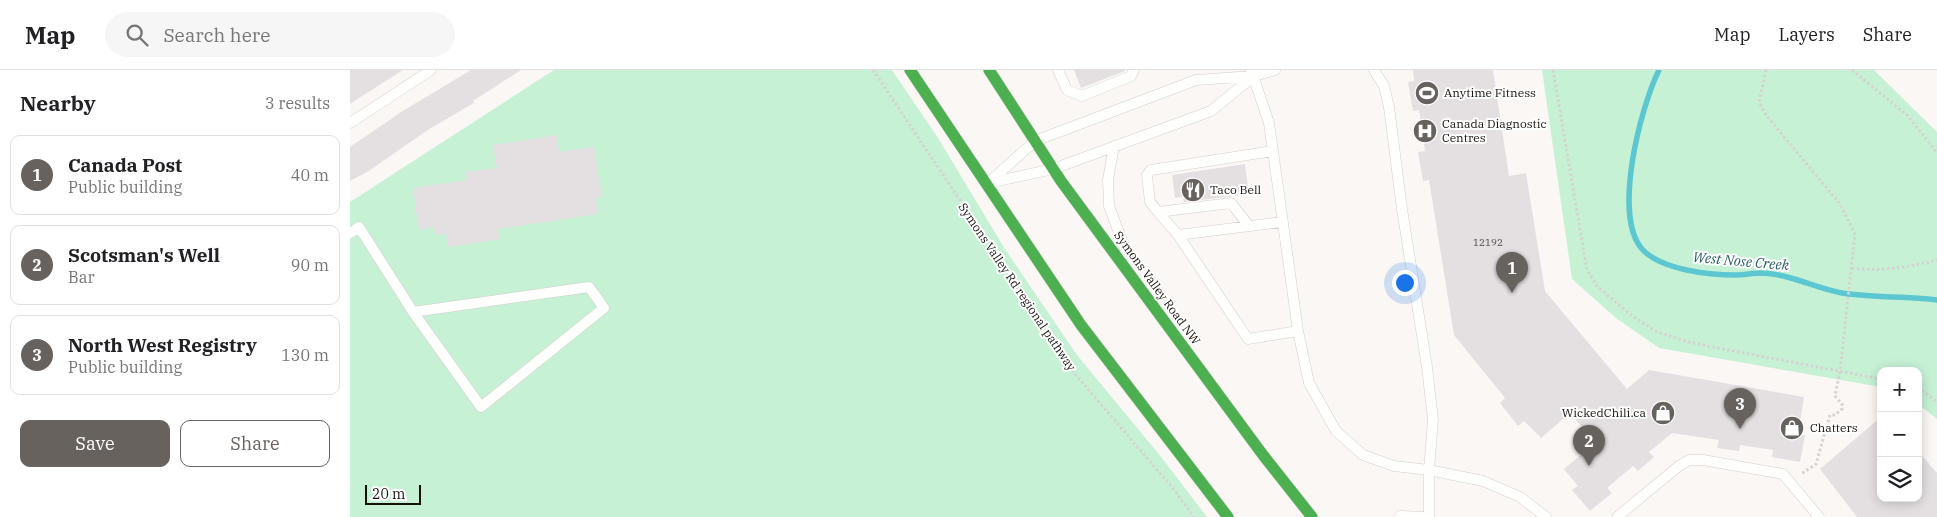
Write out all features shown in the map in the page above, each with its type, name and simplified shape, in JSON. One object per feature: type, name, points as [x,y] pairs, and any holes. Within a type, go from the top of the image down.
[{"type":"main road","points":[[910,70],[1081,325],[1228,517]]},
{"type":"main road","name":"Symons Valley Road NW","points":[[989,70],[1053,170],[1263,455],[1312,517]]},
{"type":"lane","points":[[350,123],[432,70]]},
{"type":"lane","points":[[1058,70],[1068,90],[1082,96],[1131,76],[1134,70]]},
{"type":"lane","points":[[987,184],[1035,141],[1196,80],[1275,70]]},
{"type":"lane","points":[[1374,70],[1384,86],[1389,107],[1433,420],[1428,517],[1400,516]]},
{"type":"lane","points":[[987,184],[1053,170],[1212,111],[1252,73]]},
{"type":"lane","points":[[1252,73],[1269,123],[1298,331],[1309,383],[1336,431],[1363,455],[1394,466],[1429,470],[1483,481],[1520,497],[1546,517]]},
{"type":"lane","points":[[1114,146],[1108,180],[1109,206],[1141,290]]},
{"type":"lane","points":[[1273,152],[1151,170],[1147,175],[1150,202],[1178,235],[1248,338],[1298,331]]},
{"type":"lane","points":[[1158,212],[1231,203],[1249,226]]},
{"type":"lane","points":[[1178,235],[1282,222]]},
{"type":"lane","points":[[350,233],[359,228],[413,312],[481,407],[604,308],[589,287],[413,312]]},
{"type":"lane","points":[[1617,517],[1679,466],[1689,460],[1703,460],[1783,474],[1819,517]]},
{"type":"path","name":"Symons Valley Rd regional pathway","points":[[873,70],[996,254],[1063,360],[1194,517]]},
{"type":"path","points":[[1553,70],[1587,270],[1597,286],[1632,316],[1657,332],[1692,343],[1877,378]]},
{"type":"path","points":[[1766,70],[1759,102],[1766,116],[1840,204],[1854,234],[1840,371],[1835,396],[1842,404],[1842,409],[1834,415],[1830,415],[1816,464],[1790,482]]},
{"type":"path","points":[[1852,70],[1908,116],[1937,153]]},
{"type":"path","points":[[1852,268],[1866,270],[1890,268],[1937,260]]},
{"type":"path","points":[[1922,391],[1937,402]]},
{"type":"green space","points":[[554,70],[892,70],[938,138],[1005,249],[1077,355],[1162,458],[1207,517],[350,517],[350,202]]},
{"type":"green space","points":[[1542,70],[1874,70],[1937,132],[1937,419],[1922,407],[1922,367],[1877,367],[1877,386],[1659,348],[1616,318],[1572,279]]},
{"type":"building","points":[[350,70],[403,70],[350,104]]},
{"type":"building","points":[[471,70],[521,70],[473,101],[474,103],[431,128],[367,172],[350,181],[350,147],[401,112]]},
{"type":"building","points":[[1074,70],[1124,70],[1125,71],[1081,88]]},
{"type":"building","points":[[1413,70],[1493,70],[1509,176],[1526,173],[1545,291],[1627,389],[1649,370],[1804,397],[1798,434],[1805,435],[1800,462],[1772,457],[1773,450],[1740,445],[1739,451],[1717,448],[1719,440],[1672,433],[1649,452],[1654,457],[1638,471],[1633,466],[1607,488],[1612,493],[1590,511],[1572,490],[1578,486],[1564,469],[1595,443],[1570,413],[1541,438],[1524,421],[1518,426],[1500,403],[1505,398],[1454,335],[1429,180],[1423,181],[1418,152],[1425,151],[1419,110],[1413,111],[1408,82],[1414,81]]},
{"type":"building","points":[[557,135],[559,152],[594,147],[602,197],[596,198],[598,214],[498,229],[499,239],[448,247],[446,234],[435,235],[434,227],[419,230],[413,188],[467,180],[466,172],[497,168],[493,145]]},
{"type":"building","points":[[1245,164],[1249,194],[1184,202],[1183,197],[1175,198],[1172,175]]},
{"type":"building","points":[[1877,420],[1877,502],[1922,502],[1922,456],[1937,473],[1937,517],[1857,517],[1820,469]]},
{"type":"waterway","name":"West Nose Creek","points":[[1659,70],[1644,109],[1637,135],[1629,190],[1630,216],[1635,237],[1645,252],[1664,263],[1700,272],[1735,275],[1772,274],[1842,293],[1937,300]]},
{"type":"traffic: fast","points":[[910,70],[1081,325],[1228,517]]},
{"type":"traffic: fast","points":[[989,70],[1061,181],[1263,455],[1312,517]]},
{"type":"place","name":"Anytime Fitness","points":[[1427,93]]},
{"type":"place","name":"Canada Diagnostic Centres","points":[[1425,131]]},
{"type":"place","name":"Taco Bell","points":[[1193,190]]},
{"type":"place","name":"Canada Post","points":[[1512,293]]},
{"type":"place","name":"WickedChili.ca","points":[[1663,413]]},
{"type":"place","name":"Chatters","points":[[1792,428]]},
{"type":"place","name":"North West Registry","points":[[1740,429]]},
{"type":"place","name":"Scotsman's Well","points":[[1589,466]]}]
